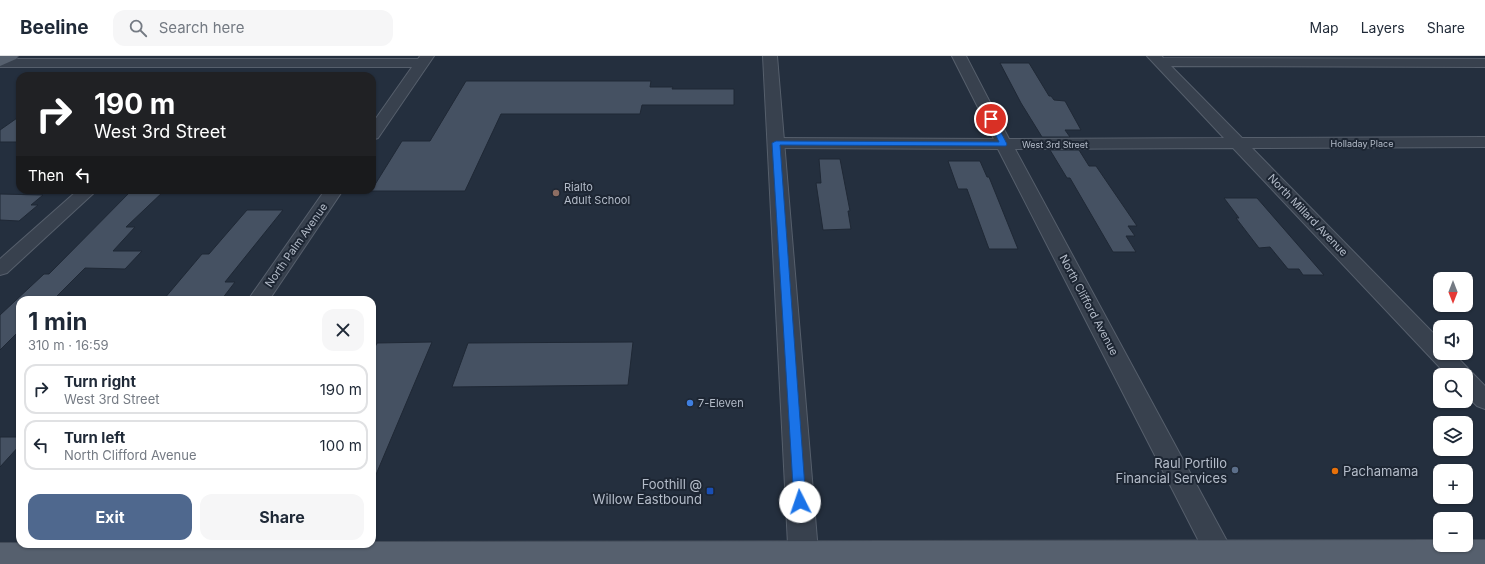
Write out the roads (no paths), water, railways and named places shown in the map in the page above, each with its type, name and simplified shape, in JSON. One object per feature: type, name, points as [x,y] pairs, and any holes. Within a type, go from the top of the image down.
[{"type":"main road","points":[[0,62],[14,59]]},
{"type":"main road","points":[[0,556],[85,550],[804,560],[1220,554],[1485,553]]},
{"type":"street","points":[[770,56],[804,560]]},
{"type":"street","name":"North Clifford Avenue","points":[[959,56],[1220,554]]},
{"type":"street","points":[[14,59],[218,65],[424,60]]},
{"type":"street","points":[[1156,59],[1485,63]]},
{"type":"street","name":"North Millard Avenue","points":[[1156,59],[1454,368]]},
{"type":"street","points":[[376,129],[424,60]]},
{"type":"street","name":"Holladay Place","points":[[1238,143],[1485,142]]},
{"type":"street","name":"West 3rd Street","points":[[776,143],[1238,143]]},
{"type":"street","points":[[0,268],[83,194]]},
{"type":"street","name":"North Palm Avenue","points":[[261,296],[331,194]]},
{"type":"street","points":[[1473,388],[1485,400]]},
{"type":"place","name":"Rialto Adult School","points":[[556,193]]},
{"type":"place","name":"7-Eleven","points":[[690,403]]},
{"type":"place","name":"Raul Portillo Financial Services","points":[[1235,470]]},
{"type":"place","name":"Pachamama","points":[[1335,471]]},
{"type":"place","name":"Foothill @ Willow Eastbound","points":[[710,491]]}]
